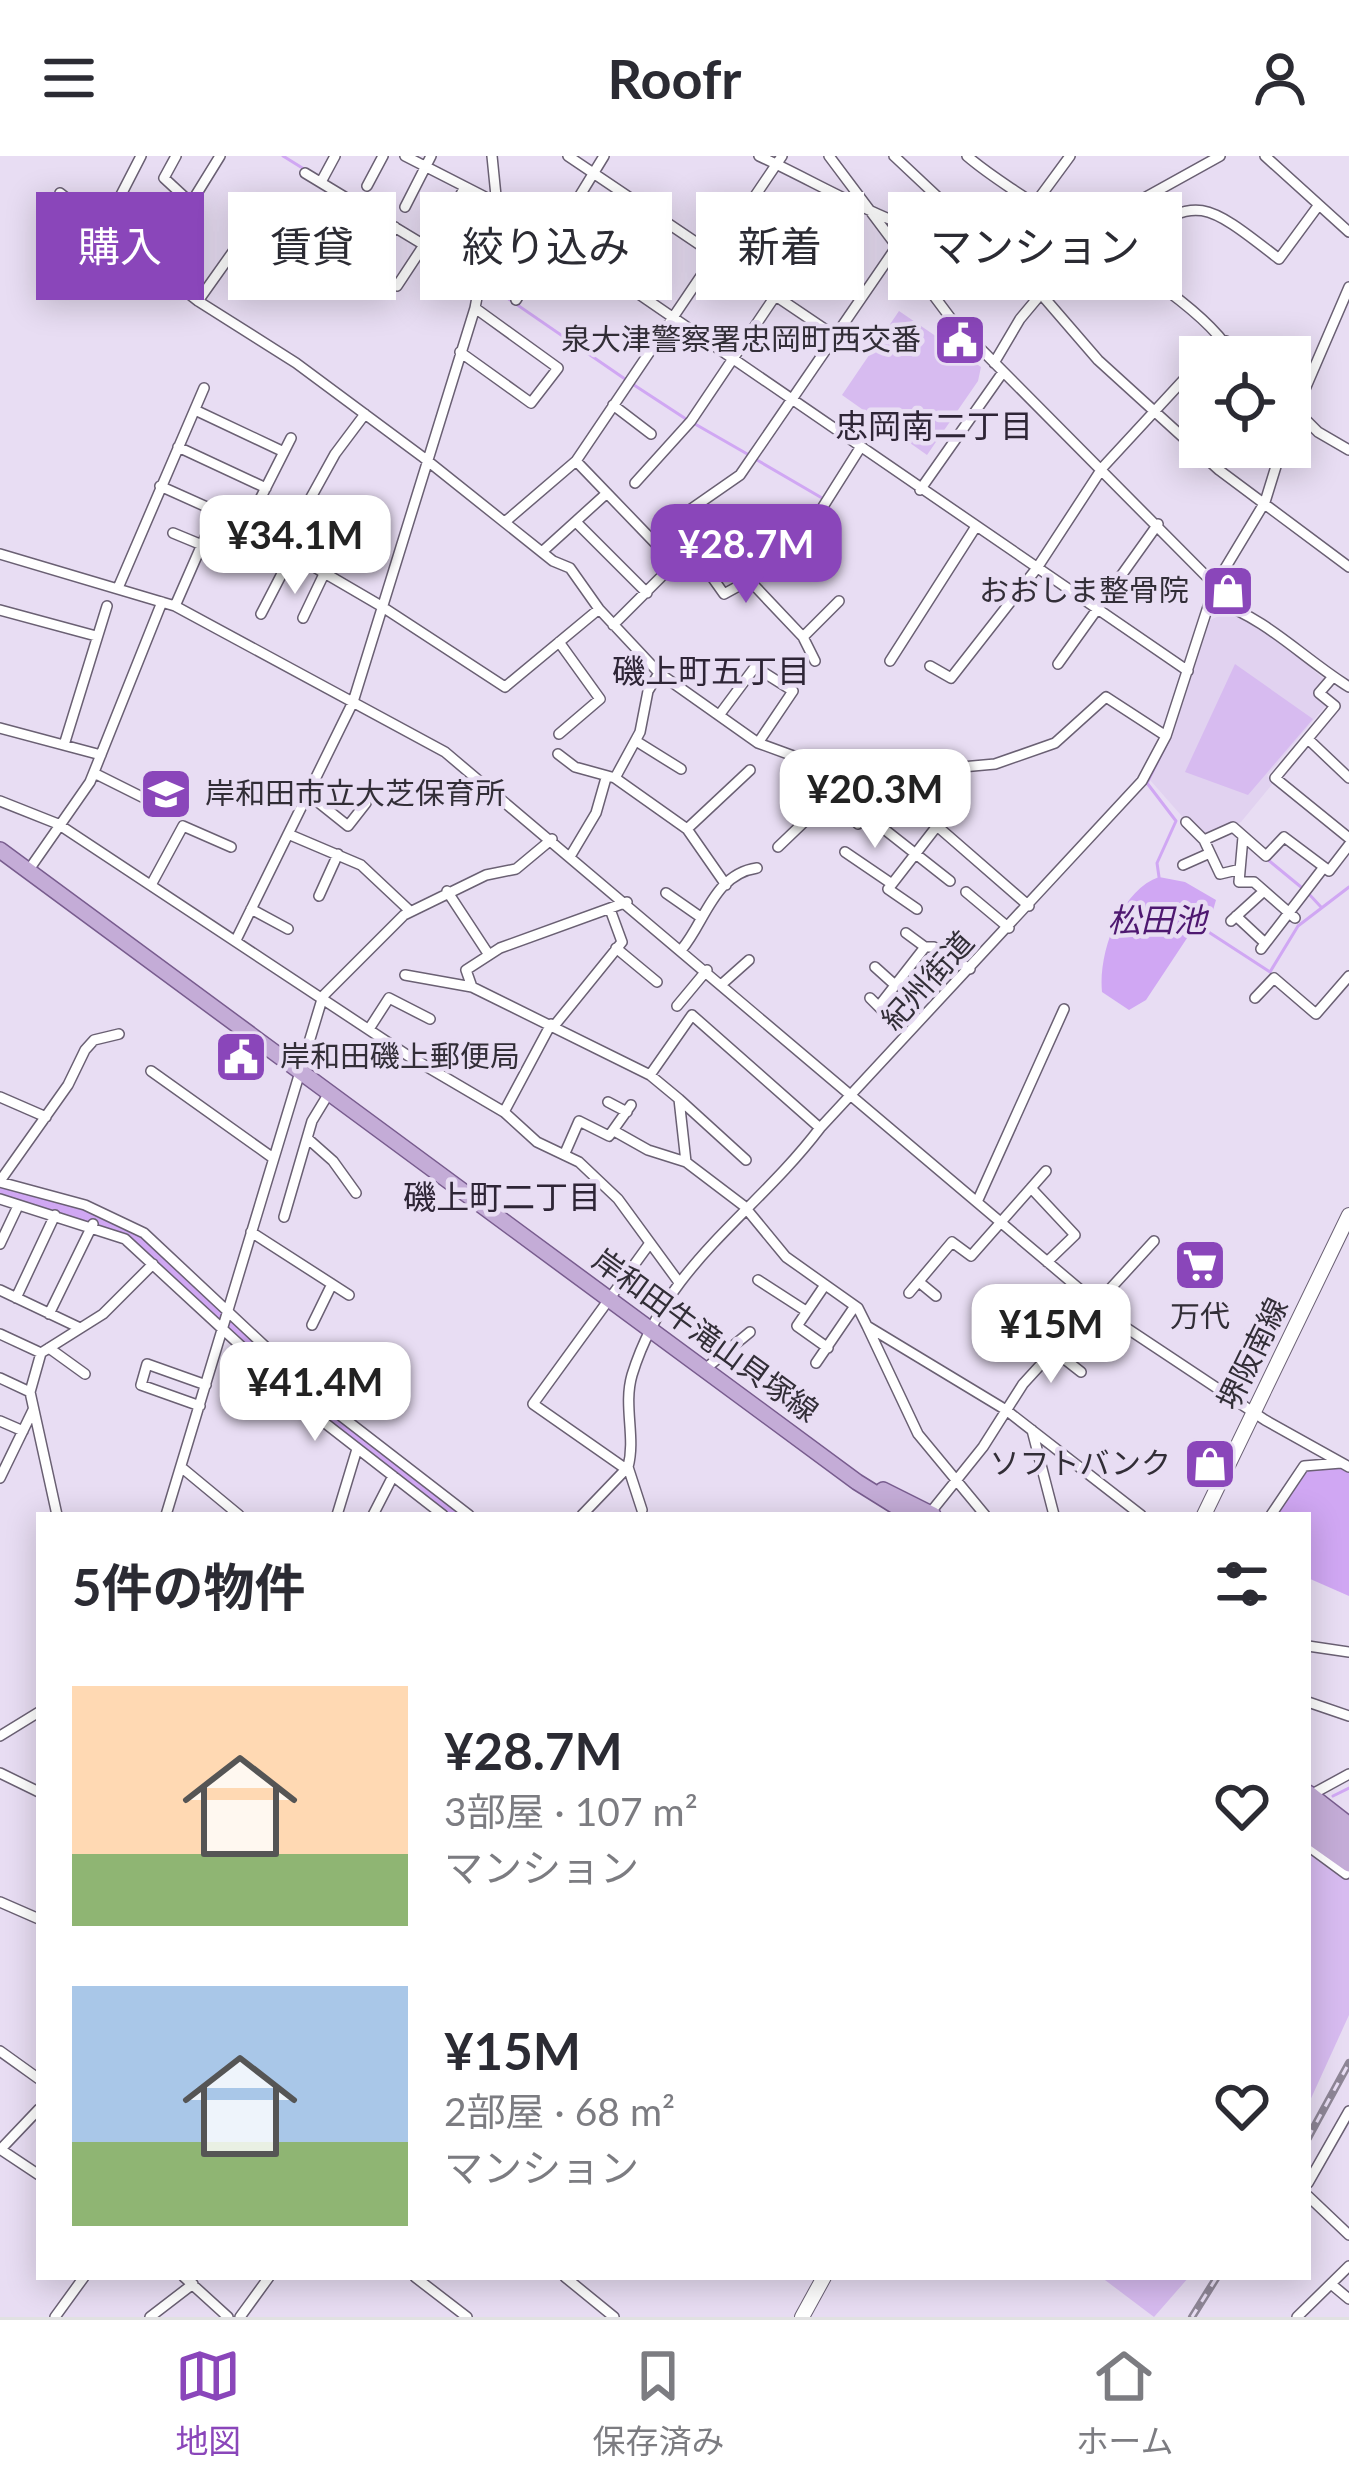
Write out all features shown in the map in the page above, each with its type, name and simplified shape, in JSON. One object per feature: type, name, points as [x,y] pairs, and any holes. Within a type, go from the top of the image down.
[{"type":"main road","name":"岸和田牛滝山貝塚線","points":[[0,850],[857,1482],[905,1512]]},
{"type":"main road","name":"堺阪南線","points":[[1206,1512],[1349,1215]]},
{"type":"main road","name":"岸和田牛滝山貝塚線","points":[[857,1482],[878,1507]]},
{"type":"main road","points":[[857,1482],[926,1512]]},
{"type":"main road","points":[[1311,1795],[1349,1820]]},
{"type":"main road","points":[[1311,1795],[1349,1838]]},
{"type":"main road","points":[[1311,1823],[1349,1852]]},
{"type":"main road","points":[[1311,1837],[1349,1867]]},
{"type":"main road","points":[[802,2317],[822,2280]]},
{"type":"street","points":[[122,192],[141,156]]},
{"type":"street","points":[[176,156],[164,178],[179,192]]},
{"type":"street","points":[[198,192],[220,156]]},
{"type":"street","points":[[321,182],[335,156]]},
{"type":"street","points":[[367,186],[383,156]]},
{"type":"street","points":[[405,156],[428,161],[478,192]]},
{"type":"street","points":[[492,156],[495,192]]},
{"type":"street","points":[[568,156],[696,240]]},
{"type":"street","points":[[584,192],[604,156]]},
{"type":"street","points":[[759,156],[779,160],[827,192]]},
{"type":"street","points":[[829,156],[888,238]]},
{"type":"street","points":[[894,156],[933,192]]},
{"type":"street","points":[[967,156],[1015,192]]},
{"type":"street","points":[[1044,192],[1070,156]]},
{"type":"street","points":[[1154,192],[1220,156]]},
{"type":"street","points":[[1265,156],[1349,232]]},
{"type":"street","points":[[757,192],[779,160]]},
{"type":"street","points":[[405,207],[428,161]]},
{"type":"street","points":[[305,173],[337,192]]},
{"type":"street","points":[[462,192],[465,187]]},
{"type":"street","points":[[1182,214],[1196,207],[1215,211],[1279,259],[1318,206]]},
{"type":"street","points":[[864,209],[888,217]]},
{"type":"street","points":[[397,286],[420,257]]},
{"type":"street","points":[[228,260],[198,301],[365,415],[570,568],[598,609],[659,673],[758,742],[851,777],[995,764],[1055,743],[1106,697],[1166,736]]},
{"type":"street","points":[[812,545],[724,594],[706,569],[682,557],[671,523],[740,475],[888,260]]},
{"type":"street","points":[[506,521],[576,460],[696,283]]},
{"type":"street","points":[[1311,367],[1349,287]]},
{"type":"street","points":[[236,940],[353,702],[424,458],[477,300]]},
{"type":"street","points":[[651,300],[920,490],[1188,670]]},
{"type":"street","points":[[635,483],[680,434],[774,300]]},
{"type":"street","points":[[783,300],[835,336]]},
{"type":"street","points":[[940,300],[998,367],[1215,584]]},
{"type":"street","points":[[920,490],[1037,300]]},
{"type":"street","points":[[1046,300],[1098,360],[1154,406],[1219,470],[1349,567]]},
{"type":"street","points":[[1179,300],[1220,336]]},
{"type":"street","points":[[460,352],[531,403],[558,368],[475,308]]},
{"type":"street","points":[[930,666],[951,678],[1037,568],[1103,467],[1179,382]]},
{"type":"street","points":[[118,588],[204,388]]},
{"type":"street","points":[[613,405],[651,434]]},
{"type":"street","points":[[195,410],[284,452]]},
{"type":"street","points":[[304,561],[301,537],[293,530],[335,454],[365,415]]},
{"type":"street","points":[[1311,421],[1349,449]]},
{"type":"street","points":[[247,525],[292,438]]},
{"type":"street","points":[[178,447],[266,488]]},
{"type":"street","points":[[814,521],[860,448]]},
{"type":"street","points":[[576,460],[655,543],[672,530]]},
{"type":"street","name":"紀州街道","points":[[642,1510],[627,1468],[628,1394],[648,1327],[678,1281],[744,1206],[788,1170],[820,1128],[1142,781],[1166,736],[1215,584],[1265,502],[1276,468]]},
{"type":"street","points":[[160,486],[247,525],[260,533],[263,546],[289,560],[304,561],[506,687],[598,609]]},
{"type":"street","points":[[543,551],[607,494]]},
{"type":"street","points":[[175,606],[217,510]]},
{"type":"street","points":[[576,522],[647,593]]},
{"type":"street","points":[[1058,664],[1158,524]]},
{"type":"street","points":[[890,662],[975,527]]},
{"type":"street","points":[[173,533],[249,554],[260,533]]},
{"type":"street","points":[[706,569],[731,553]]},
{"type":"street","points":[[0,554],[175,606],[446,752],[1094,1302],[1169,1359],[1345,1465]]},
{"type":"street","points":[[613,625],[682,557]]},
{"type":"street","points":[[261,614],[289,560]]},
{"type":"street","points":[[303,618],[325,574]]},
{"type":"street","points":[[750,581],[803,637],[815,661]]},
{"type":"street","points":[[1213,600],[1268,624],[1306,662],[1349,686]]},
{"type":"street","points":[[803,637],[838,601]]},
{"type":"street","points":[[28,871],[94,773],[162,602]]},
{"type":"street","points":[[64,745],[106,606]]},
{"type":"street","points":[[0,610],[96,637]]},
{"type":"street","points":[[559,642],[600,699],[560,734]]},
{"type":"street","points":[[720,714],[755,667],[793,691],[758,742]]},
{"type":"street","points":[[571,855],[610,778],[636,741],[648,691],[659,673]]},
{"type":"street","points":[[1204,840],[1233,827],[1266,856],[1284,837],[1329,871],[1349,841],[1275,778],[1335,706],[1318,693],[1332,678]]},
{"type":"street","points":[[0,728],[101,755]]},
{"type":"street","points":[[1308,739],[1349,778]]},
{"type":"street","points":[[636,741],[681,769]]},
{"type":"street","points":[[558,754],[610,778],[687,830],[726,885]]},
{"type":"street","points":[[687,830],[750,770]]},
{"type":"street","points":[[94,773],[146,799]]},
{"type":"street","points":[[778,847],[851,777]]},
{"type":"street","points":[[881,777],[884,830],[950,881]]},
{"type":"street","points":[[308,794],[348,826],[366,803]]},
{"type":"street","points":[[832,799],[857,824]]},
{"type":"street","points":[[0,801],[58,824],[368,1029],[504,1112],[537,1142],[597,1176],[678,1281]]},
{"type":"street","points":[[1186,822],[1204,840],[1220,874],[1237,870]]},
{"type":"street","points":[[152,885],[183,826],[231,847]]},
{"type":"street","points":[[917,909],[888,889],[938,826],[1029,906]]},
{"type":"street","points":[[288,834],[361,865],[410,911]]},
{"type":"street","points":[[1243,837],[1239,882],[1254,882],[1292,916]]},
{"type":"street","points":[[167,1512],[323,996],[410,911],[447,891],[516,868],[552,839]]},
{"type":"street","points":[[845,852],[892,884]]},
{"type":"street","points":[[1183,865],[1210,853]]},
{"type":"street","points":[[319,896],[338,854]]},
{"type":"street","points":[[1264,891],[1234,919],[1263,946],[1292,916],[1324,867]]},
{"type":"street","points":[[682,949],[694,936],[699,916],[726,885],[758,868]]},
{"type":"street","points":[[447,891],[489,955]]},
{"type":"street","points":[[966,892],[1009,928]]},
{"type":"street","points":[[666,893],[699,916]]},
{"type":"street","points":[[472,987],[466,970],[489,955],[627,902]]},
{"type":"street","points":[[251,909],[288,929]]},
{"type":"street","points":[[504,1112],[552,1025],[622,942],[611,911]]},
{"type":"street","points":[[906,933],[970,969]]},
{"type":"street","points":[[879,1006],[925,947]]},
{"type":"street","points":[[616,948],[657,982]]},
{"type":"street","points":[[722,984],[749,960]]},
{"type":"street","points":[[875,968],[896,985]]},
{"type":"street","points":[[676,1006],[707,970]]},
{"type":"street","points":[[405,975],[472,987],[650,1076],[746,1160]]},
{"type":"street","points":[[1256,998],[1274,978],[1316,1014],[1349,976]]},
{"type":"street","points":[[368,1029],[389,998],[430,1019]]},
{"type":"street","points":[[977,1202],[1064,1009]]},
{"type":"street","points":[[650,1076],[692,1015],[820,1128]]},
{"type":"street","points":[[119,1034],[94,1040],[85,1050],[46,1118],[0,1182],[118,1217],[144,1233],[225,1321],[357,1450],[439,1512]]},
{"type":"street","points":[[151,1071],[272,1158]]},
{"type":"street","points":[[284,1216],[307,1138],[330,1093]]},
{"type":"street","points":[[0,1097],[46,1118]]},
{"type":"street","points":[[679,1099],[686,1162]]},
{"type":"street","points":[[565,1154],[579,1120],[609,1136],[616,1132],[629,1109],[608,1102]]},
{"type":"street","points":[[616,1132],[686,1162],[744,1206],[786,1258],[855,1306],[918,1434],[983,1512]]},
{"type":"street","points":[[307,1138],[333,1160],[356,1193]]},
{"type":"street","points":[[909,1293],[948,1238],[971,1256],[1046,1171]]},
{"type":"street","points":[[1030,1188],[1075,1235],[1047,1262]]},
{"type":"street","points":[[0,1199],[92,1224],[125,1239],[465,1512]]},
{"type":"street","points":[[0,1244],[18,1206]]},
{"type":"street","points":[[16,1298],[55,1215]]},
{"type":"street","points":[[49,1313],[92,1224]]},
{"type":"street","points":[[251,1232],[349,1294]]},
{"type":"street","points":[[932,1512],[1053,1350],[1154,1241]]},
{"type":"street","points":[[585,1512],[627,1468],[533,1404],[650,1243]]},
{"type":"street","points":[[56,1512],[30,1392],[45,1350],[103,1313],[153,1264]]},
{"type":"street","points":[[758,1280],[806,1311]]},
{"type":"street","points":[[919,1282],[936,1296]]},
{"type":"street","points":[[312,1325],[332,1284]]},
{"type":"street","points":[[825,1285],[797,1326],[828,1348]]},
{"type":"street","points":[[0,1290],[80,1328]]},
{"type":"street","points":[[816,1364],[855,1306]]},
{"type":"street","points":[[867,1326],[1006,1410],[1137,1512]]},
{"type":"street","points":[[704,1369],[750,1332]]},
{"type":"street","points":[[0,1334],[45,1350],[85,1374]]},
{"type":"street","points":[[1053,1350],[1081,1372]]},
{"type":"street","points":[[200,1406],[140,1385],[147,1364],[206,1385]]},
{"type":"street","points":[[0,1378],[30,1392]]},
{"type":"street","points":[[0,1478],[33,1410]]},
{"type":"street","points":[[0,1421],[23,1432]]},
{"type":"street","points":[[1032,1430],[1053,1512]]},
{"type":"street","points":[[338,1512],[357,1450]]},
{"type":"street","points":[[1273,1512],[1304,1466],[1345,1465]]},
{"type":"street","points":[[181,1467],[235,1512]]},
{"type":"street","points":[[375,1512],[393,1476]]},
{"type":"street","points":[[1311,1646],[1349,1652]]},
{"type":"street","points":[[1311,1703],[1349,1716]]},
{"type":"street","points":[[0,1736],[36,1714]]},
{"type":"street","points":[[0,1773],[36,1791]]},
{"type":"street","points":[[1311,1793],[1349,1774]]},
{"type":"street","points":[[1311,1848],[1346,1874],[1349,1867]]},
{"type":"street","points":[[0,1902],[36,1918]]},
{"type":"street","points":[[0,2051],[36,2077]]},
{"type":"street","points":[[36,2111],[0,2150],[36,2173]]},
{"type":"street","points":[[1311,2178],[1349,2111]]},
{"type":"street","points":[[1311,2199],[1349,2235]]},
{"type":"street","points":[[1305,2314],[1349,2266]]},
{"type":"street","points":[[56,2317],[82,2280]]},
{"type":"street","points":[[150,2317],[188,2280],[228,2317]]},
{"type":"street","points":[[240,2317],[267,2280]]},
{"type":"street","points":[[419,2280],[467,2317]]},
{"type":"street","points":[[569,2280],[614,2317]]},
{"type":"street","points":[[1331,2284],[1349,2299]]},
{"type":"street","points":[[587,2317],[597,2304]]},
{"type":"shaded area","points":[[899,311],[981,367],[978,381],[927,455],[842,395]]},
{"type":"shaded area","points":[[1230,611],[1263,627],[1325,680],[1313,693],[1327,704],[1267,776],[1274,782],[1241,822],[1202,839],[1150,780],[1172,737],[1210,620]]},
{"type":"shaded area","points":[[1235,664],[1313,719],[1248,795],[1185,772]]},
{"type":"shaded area","points":[[1311,1852],[1349,1879],[1349,2015],[1311,2098]]},
{"type":"shaded area","points":[[1105,2280],[1186,2280],[1154,2317]]},
{"type":"water","name":"松田池","points":[[1159,877],[1185,882],[1216,900],[1207,931],[1193,929],[1146,1000],[1129,1010],[1102,992],[1108,941],[1134,895]]},
{"type":"water","points":[[1340,1467],[1349,1472],[1349,1596],[1311,1579],[1311,1512],[1279,1512],[1309,1469]]},
{"type":"waterway","points":[[283,156],[304,169]]},
{"type":"waterway","points":[[510,300],[625,379]]},
{"type":"waterway","points":[[634,385],[686,419]]},
{"type":"waterway","points":[[695,424],[749,455]]},
{"type":"waterway","points":[[757,460],[822,498]]},
{"type":"waterway","points":[[1159,877],[1157,863],[1176,821],[1147,783],[1169,739]]},
{"type":"waterway","points":[[1267,859],[1301,887]]},
{"type":"waterway","points":[[1207,931],[1270,972],[1298,926],[1349,887]]},
{"type":"waterway","points":[[1308,893],[1321,907]]},
{"type":"waterway","points":[[0,1189],[114,1223],[254,1350],[452,1512]]},
{"type":"waterway","points":[[1333,1796],[1349,1788]]},
{"type":"railway","points":[[1311,2133],[1349,2063]]},
{"type":"railway","points":[[1192,2317],[1215,2280]]},
{"type":"place","name":"泉大津警察署忠岡町西交番","points":[[960,340]]},
{"type":"place","name":"おおしま整骨院","points":[[1228,591]]},
{"type":"place","name":"岸和田市立大芝保育所","points":[[166,794]]},
{"type":"place","name":"岸和田磯上郵便局","points":[[241,1057]]},
{"type":"place","name":"万代","points":[[1200,1265]]},
{"type":"place","name":"ソフトバンク","points":[[1210,1464]]},
{"type":"district","name":"忠岡南二丁目","points":[[934,426]]},
{"type":"district","name":"磯上町五丁目","points":[[711,671]]},
{"type":"district","name":"磯上町二丁目","points":[[502,1197]]}]
